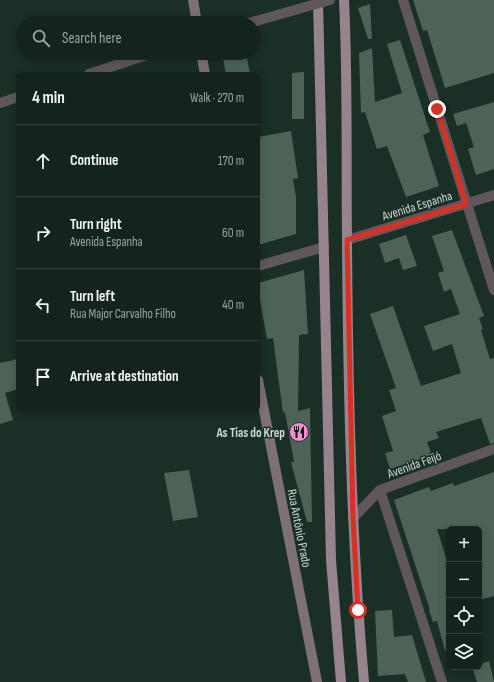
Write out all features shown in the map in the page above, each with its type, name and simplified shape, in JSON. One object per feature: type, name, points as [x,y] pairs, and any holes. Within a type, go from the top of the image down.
[{"type":"main road","points":[[193,0],[196,16]]},
{"type":"main road","points":[[318,0],[331,560],[341,682]]},
{"type":"main road","points":[[344,0],[353,518],[364,682]]},
{"type":"main road","points":[[203,60],[205,72]]},
{"type":"main road","name":"Rua Antônio Prado","points":[[260,390],[317,682]]},
{"type":"street","points":[[260,20],[330,0]]},
{"type":"street","points":[[403,0],[494,290]]},
{"type":"street","points":[[95,72],[132,60]]},
{"type":"street","points":[[1,103],[16,99]]},
{"type":"street","name":"Avenida Espanha","points":[[347,240],[494,195]]},
{"type":"street","points":[[260,265],[324,247]]},
{"type":"street","name":"Avenida Feijó","points":[[353,518],[380,490],[494,449]]},
{"type":"street","points":[[380,490],[442,682]]},
{"type":"building","points":[[413,0],[494,0],[494,73],[445,88],[427,30],[423,31]]},
{"type":"building","points":[[370,4],[372,39],[368,39],[358,8]]},
{"type":"building","points":[[400,40],[430,132],[423,135],[439,186],[406,197],[387,146],[377,149],[365,112],[361,113],[359,53],[372,48],[375,102],[402,93],[387,44]]},
{"type":"building","points":[[223,60],[247,60],[250,72],[226,72]]},
{"type":"building","points":[[304,72],[304,119],[292,119],[292,73]]},
{"type":"building","points":[[494,102],[494,169],[476,175],[468,149],[474,147],[466,123],[457,126],[453,114]]},
{"type":"building","points":[[291,131],[298,178],[293,179],[296,197],[296,234],[260,244],[260,137]]},
{"type":"building","points":[[452,230],[484,316],[479,318],[490,359],[494,358],[494,443],[490,444],[481,418],[436,432],[439,438],[427,442],[432,455],[390,469],[385,453],[393,451],[382,416],[396,411],[389,390],[396,388],[370,314],[393,306],[421,386],[461,373],[452,344],[433,351],[424,326],[460,314],[451,289],[444,292],[438,273],[444,271],[432,236]]},
{"type":"building","points":[[406,235],[417,266],[403,270],[399,258],[385,263],[379,244]]},
{"type":"building","points":[[304,270],[308,334],[299,335],[298,411],[310,408],[312,522],[307,522],[291,462],[294,462],[285,412],[283,413],[273,338],[267,339],[260,299],[260,282]]},
{"type":"building","points":[[16,359],[16,390],[5,393],[13,420],[0,424],[0,363]]},
{"type":"building","points":[[189,470],[198,517],[173,521],[164,473]]},
{"type":"building","points":[[494,472],[494,596],[482,599],[482,526],[446,526],[446,529],[437,529],[446,558],[445,651],[437,621],[433,622],[394,500],[429,487],[431,491],[453,483],[454,486]]},
{"type":"building","points":[[392,610],[394,637],[412,635],[426,682],[408,682],[405,674],[378,676],[375,611]]},
{"type":"building","points":[[489,661],[494,682],[477,682],[473,670],[482,670],[482,664]]},
{"type":"place","name":"As Tias do Krep","points":[[299,432]]},
{"type":"route","points":[[358,610],[353,518],[347,240],[466,204],[437,109]]}]
